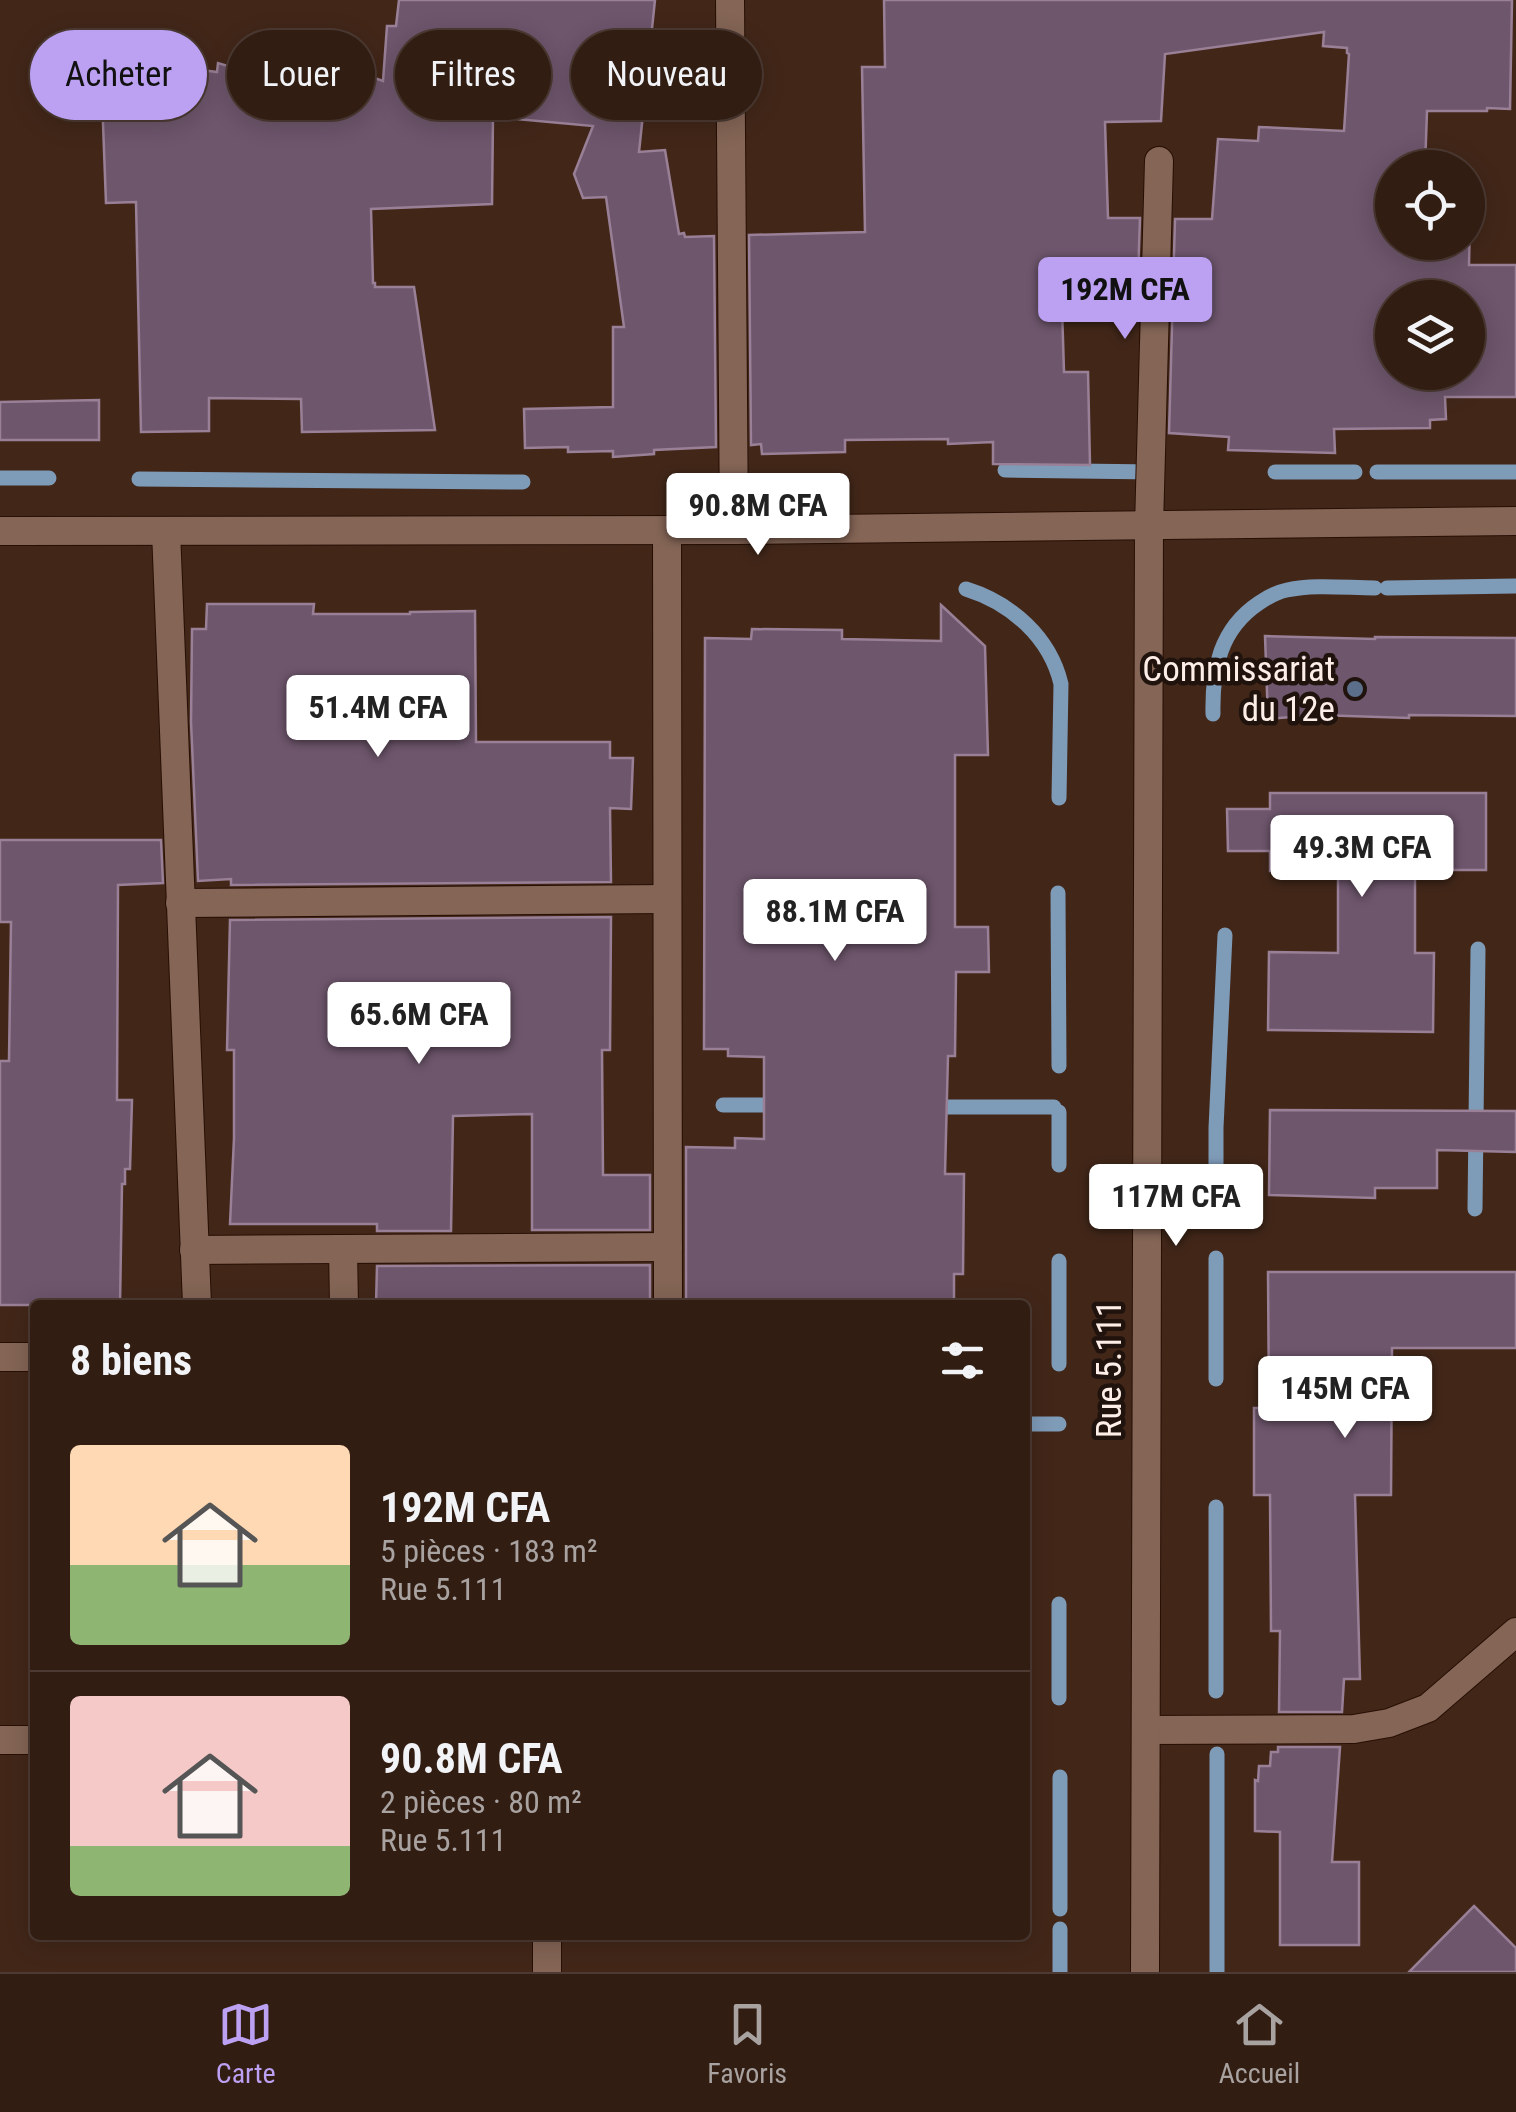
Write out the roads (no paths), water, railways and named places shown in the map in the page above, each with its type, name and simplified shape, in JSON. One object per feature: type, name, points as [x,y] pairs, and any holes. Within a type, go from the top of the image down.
[{"type":"street","points":[[730,0],[734,530]]},
{"type":"street","name":"Rue 5.111","points":[[1146,1972],[1149,526],[1160,160]]},
{"type":"street","points":[[0,530],[734,530],[1516,521]]},
{"type":"street","points":[[166,530],[197,1300]]},
{"type":"street","points":[[667,530],[668,1300]]},
{"type":"street","points":[[180,903],[667,899]]},
{"type":"street","points":[[194,1250],[668,1247]]},
{"type":"street","points":[[343,1249],[344,1300]]},
{"type":"street","points":[[0,1357],[30,1357]]},
{"type":"street","points":[[1146,1730],[1354,1728],[1389,1723],[1428,1708],[1516,1632]]},
{"type":"street","points":[[0,1740],[30,1740]]},
{"type":"street","points":[[548,1940],[548,1972]]},
{"type":"waterway","points":[[1005,470],[1156,472]]},
{"type":"waterway","points":[[1275,472],[1355,472]]},
{"type":"waterway","points":[[1377,472],[1516,472]]},
{"type":"waterway","points":[[0,478],[49,478]]},
{"type":"waterway","points":[[139,479],[523,482]]},
{"type":"waterway","points":[[1387,588],[1516,586]]},
{"type":"waterway","points":[[1213,714],[1214,681],[1221,651],[1246,613],[1280,592],[1298,588],[1375,588]]},
{"type":"waterway","points":[[966,589],[998,603],[1026,624],[1056,667],[1061,684],[1059,798]]},
{"type":"waterway","points":[[1058,893],[1059,1066]]},
{"type":"waterway","points":[[1216,1214],[1225,935]]},
{"type":"waterway","points":[[1475,1209],[1478,949]]},
{"type":"waterway","points":[[723,1105],[784,1105]]},
{"type":"waterway","points":[[927,1107],[1054,1107]]},
{"type":"waterway","points":[[1059,1112],[1059,1165]]},
{"type":"waterway","points":[[1216,1258],[1216,1379]]},
{"type":"waterway","points":[[1059,1261],[1059,1364]]},
{"type":"waterway","points":[[1030,1424],[1059,1424]]},
{"type":"waterway","points":[[1216,1507],[1216,1691]]},
{"type":"waterway","points":[[1059,1604],[1059,1698]]},
{"type":"waterway","points":[[1217,1754],[1217,1972]]},
{"type":"waterway","points":[[1060,1777],[1060,1909]]},
{"type":"waterway","points":[[1060,1929],[1060,1972]]},
{"type":"place","name":"Commissariat du 12e","points":[[1355,689]]}]
